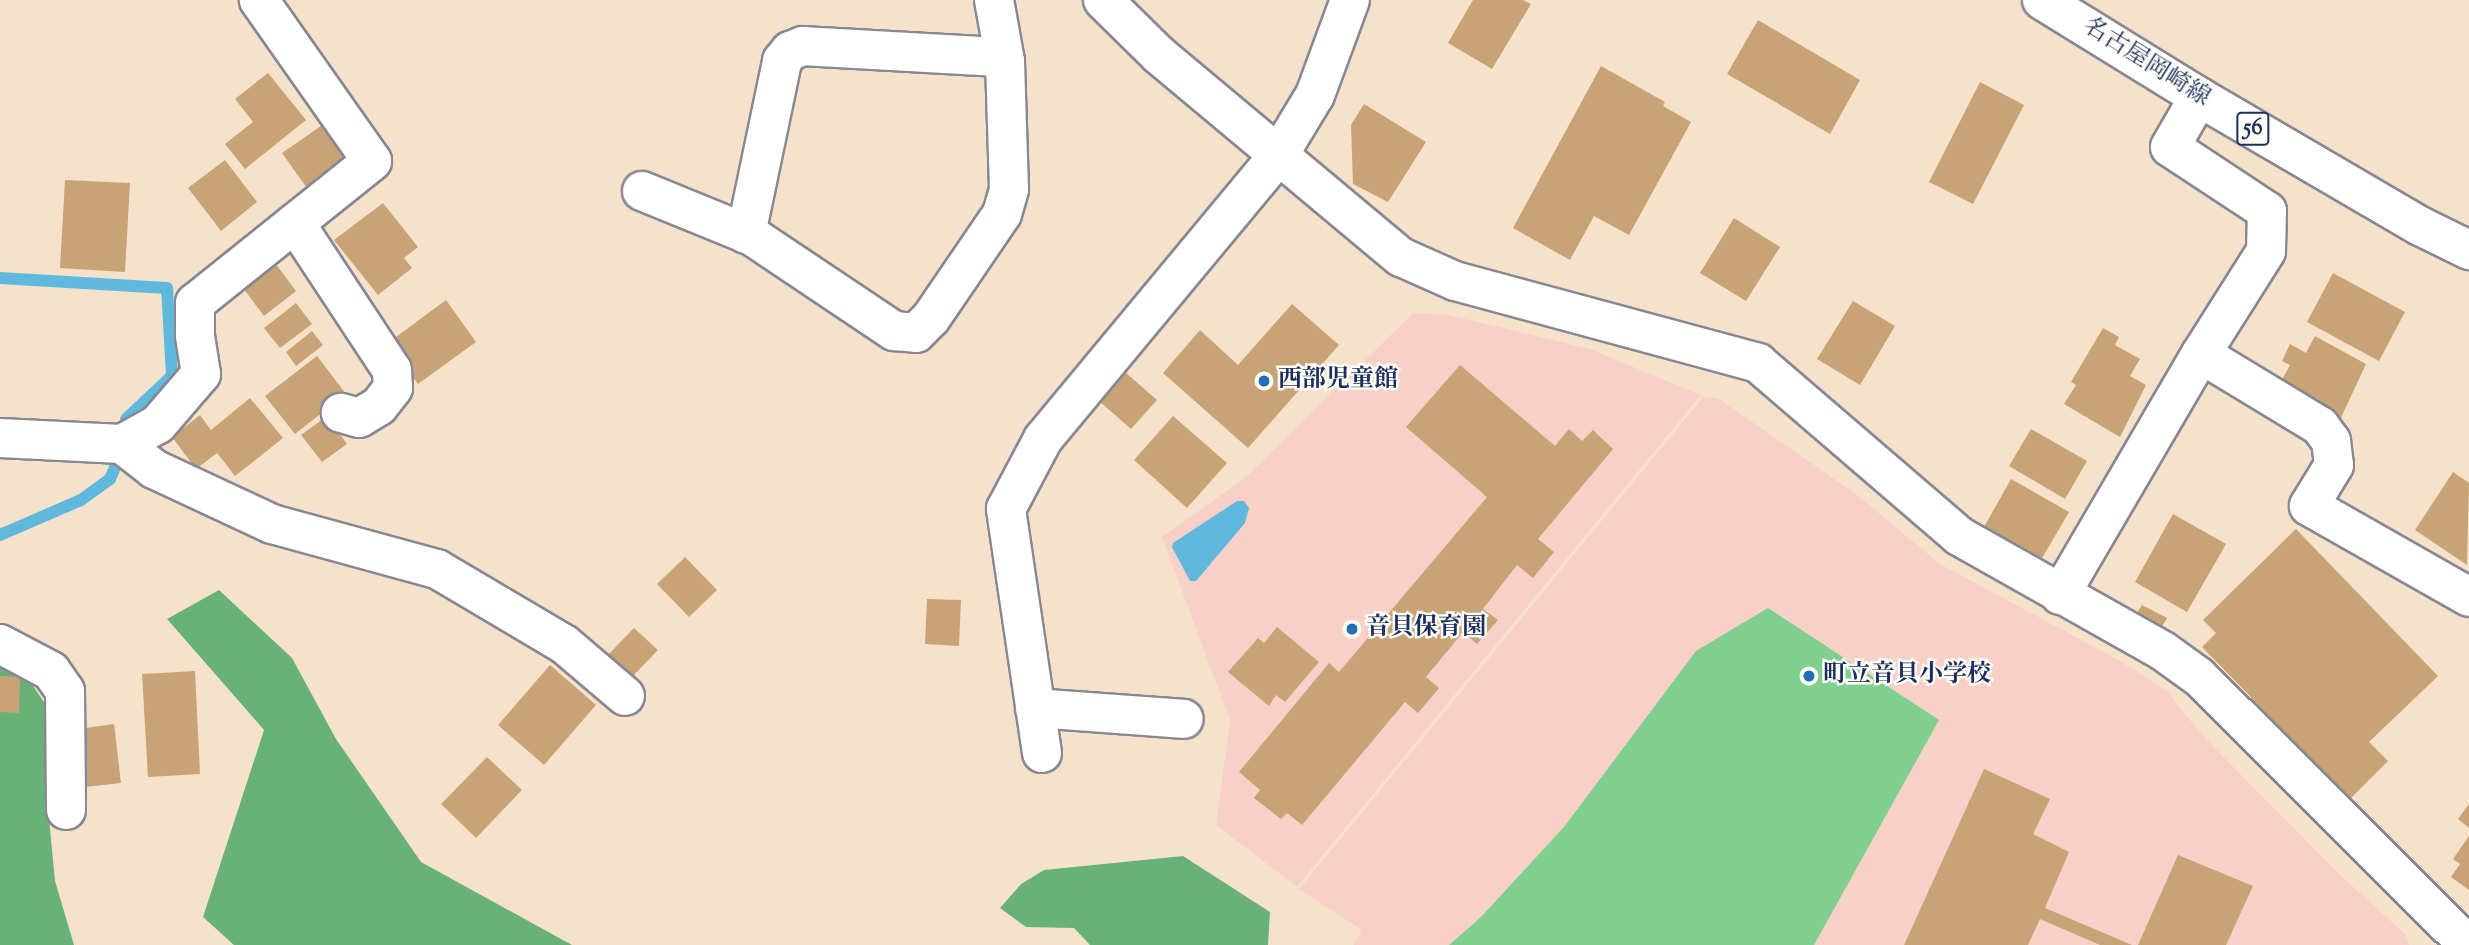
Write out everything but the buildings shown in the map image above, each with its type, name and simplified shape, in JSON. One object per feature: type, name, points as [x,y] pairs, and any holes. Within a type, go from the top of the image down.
[{"type":"street","points":[[0,438],[122,444],[158,424],[201,374],[195,335],[195,303],[372,161],[260,0]]},
{"type":"street","points":[[642,191],[746,234],[894,331],[916,332],[931,318],[1002,214],[1009,189],[1002,57],[994,0]]},
{"type":"street","points":[[1102,0],[1159,55],[1401,257],[1455,281],[1758,363],[1959,536],[2164,651],[2199,677],[2468,945]]},
{"type":"street","points":[[1042,753],[1006,509],[1043,439],[1278,156],[1315,95],[1350,0]]},
{"type":"street","name":"名古屋岡崎線","points":[[2042,0],[2199,97],[2420,226],[2469,250]]},
{"type":"street","points":[[746,234],[782,61],[790,51],[803,46],[1002,57]]},
{"type":"street","points":[[2060,595],[2201,354],[2266,251],[2267,211],[2170,147],[2199,97]]},
{"type":"street","points":[[295,223],[338,274],[363,330],[380,348],[391,370],[393,388],[379,405],[359,418],[341,413]]},
{"type":"street","points":[[2201,354],[2320,426],[2331,441],[2334,465],[2309,506],[2469,597]]},
{"type":"street","points":[[122,444],[154,469],[272,524],[437,569],[564,644],[625,696]]},
{"type":"street","points":[[0,644],[51,671],[65,691],[66,810]]},
{"type":"street","points":[[1035,708],[1184,719]]},
{"type":"shaded area","name":"音貝保育園","points":[[1413,313],[1449,315],[1590,349],[1701,395],[1297,887],[1216,825],[1230,720],[1162,537],[1245,478]]},
{"type":"shaded area","name":"町立音貝小学校","points":[[1704,396],[1719,399],[1856,494],[1940,564],[2120,661],[2167,691],[2201,734],[2338,873],[2406,935],[2409,945],[1353,945],[1362,930],[1299,889]]},
{"type":"green space","points":[[219,590],[292,658],[336,739],[421,862],[572,945],[234,945],[203,917],[264,730],[167,619]]},
{"type":"green space","points":[[1768,608],[1939,720],[1814,945],[1449,945],[1480,918],[1564,827],[1696,651]]},
{"type":"green space","points":[[0,661],[21,668],[48,708],[46,787],[55,881],[74,945],[0,945]]},
{"type":"green space","points":[[1183,856],[1270,912],[1268,945],[1090,945],[1074,928],[1026,927],[1000,908],[1021,884],[1044,870]]},
{"type":"water","points":[[1237,501],[1244,501],[1249,508],[1245,523],[1196,581],[1190,581],[1172,547],[1173,543]]},
{"type":"waterway","points":[[0,278],[167,288],[172,376],[126,419]]},
{"type":"waterway","points":[[0,535],[81,500],[110,479],[115,467]]},
{"type":"place","name":"西部児童館","points":[[1264,381]]},
{"type":"place","name":"音貝保育園","points":[[1352,629]]},
{"type":"place","name":"町立音貝小学校","points":[[1809,676]]}]
